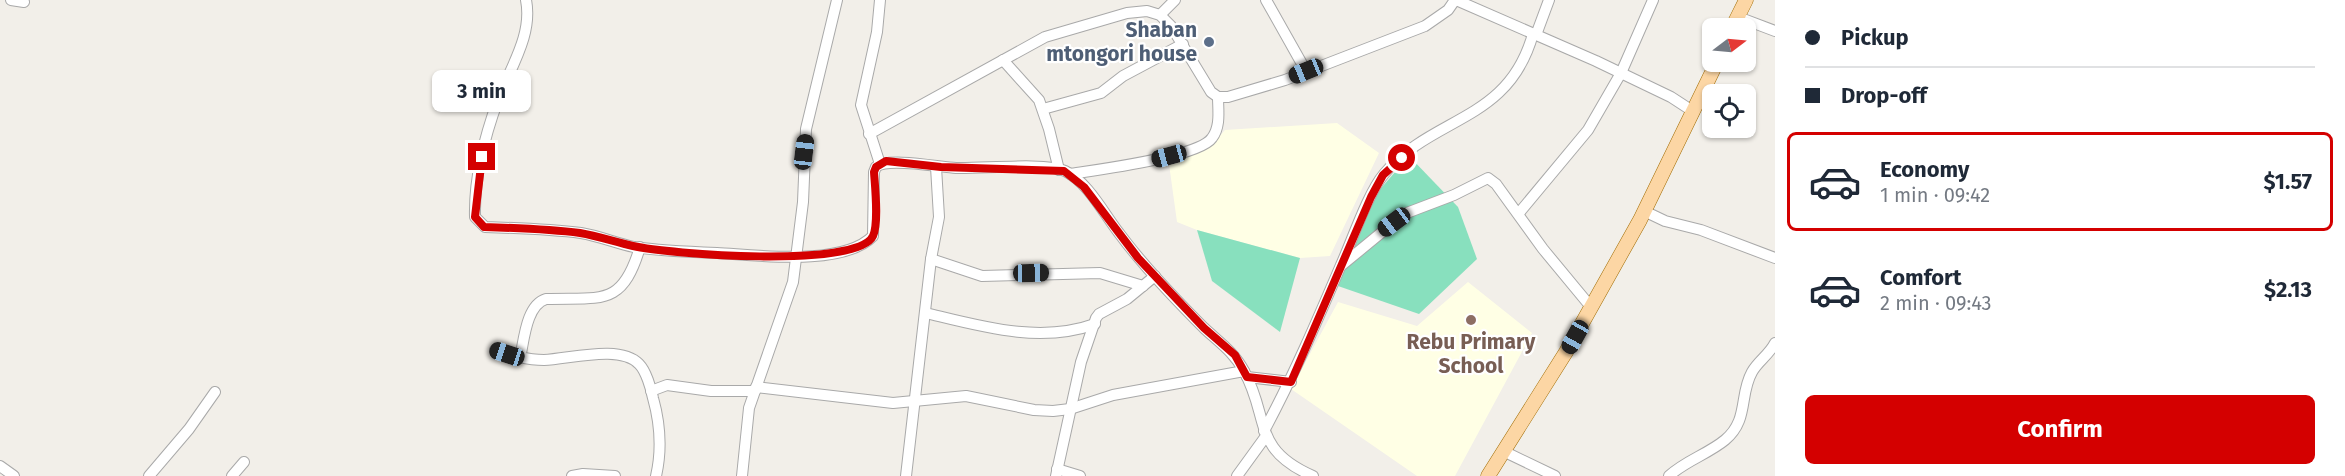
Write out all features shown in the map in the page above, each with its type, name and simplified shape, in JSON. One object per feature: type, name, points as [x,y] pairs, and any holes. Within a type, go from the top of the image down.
[{"type":"main road","points":[[1737,18],[1746,0]]},
{"type":"main road","points":[[1488,476],[1591,307],[1644,211],[1712,72]]},
{"type":"street","points":[[10,0],[24,2]]},
{"type":"street","points":[[526,0],[526,33],[486,135],[477,178],[475,217],[484,227],[578,233],[640,247],[767,257],[798,257],[861,246],[873,236],[874,172],[880,164],[892,162],[936,167],[1059,170],[1070,174],[1084,187],[1138,258],[1235,355],[1246,374],[1265,434],[1287,461],[1313,476]]},
{"type":"street","points":[[742,476],[744,441],[756,389],[793,282],[798,257],[806,129],[837,0]]},
{"type":"street","points":[[880,0],[877,32],[861,99],[869,134],[880,164]]},
{"type":"street","points":[[1160,15],[1175,0]]},
{"type":"street","points":[[1266,0],[1306,71]]},
{"type":"street","points":[[869,134],[1045,37],[1127,13],[1147,11],[1160,15],[1172,26],[1211,92],[1218,97],[1248,92],[1425,26],[1448,10],[1455,0],[1621,73],[1671,97],[1694,112]]},
{"type":"street","points":[[1237,476],[1265,434],[1291,382],[1341,264],[1383,175],[1420,144],[1492,101],[1518,69],[1549,0]]},
{"type":"street","points":[[1519,213],[1588,130],[1621,73],[1653,0]]},
{"type":"street","points":[[1756,27],[1775,31]]},
{"type":"street","points":[[1043,109],[1101,93],[1123,76],[1184,44]]},
{"type":"street","points":[[1004,60],[1033,90],[1043,109],[1059,170]]},
{"type":"street","points":[[1070,174],[1152,160],[1202,146],[1214,135],[1218,121],[1218,97]]},
{"type":"street","points":[[906,476],[917,401],[931,259],[939,217],[936,167]]},
{"type":"street","points":[[1341,264],[1404,214],[1460,192],[1488,178],[1496,183],[1543,249],[1591,307]]},
{"type":"street","points":[[1644,211],[1665,221],[1701,230],[1775,258]]},
{"type":"street","points":[[520,358],[530,317],[539,302],[546,299],[601,297],[615,293],[630,277],[640,247]]},
{"type":"street","points":[[931,259],[982,276],[1100,273],[1143,286]]},
{"type":"street","points":[[1080,476],[1056,472],[1070,409],[1095,324],[1100,314],[1120,304],[1155,276]]},
{"type":"street","points":[[926,313],[1012,331],[1033,333],[1067,332],[1095,324]]},
{"type":"street","points":[[1670,476],[1725,440],[1735,429],[1742,413],[1752,370],[1765,358],[1775,343]]},
{"type":"street","points":[[495,350],[520,358],[543,360],[597,354],[629,357],[640,365],[657,412],[660,445],[656,476]]},
{"type":"street","points":[[651,391],[668,385],[711,392],[756,389],[859,400],[917,401],[966,396],[1034,410],[1070,409],[1113,395],[1246,374],[1291,382]]},
{"type":"street","points":[[148,476],[189,429],[215,392]]},
{"type":"street","points":[[1503,451],[1555,476]]},
{"type":"street","points":[[232,476],[244,462]]},
{"type":"street","points":[[0,466],[14,476]]},
{"type":"street","points":[[573,476],[615,476]]},
{"type":"shaded area","points":[[1337,123],[1379,153],[1330,256],[1300,258],[1197,230],[1177,222],[1169,164],[1211,146],[1225,130]]},
{"type":"shaded area","name":"Rebu Primary School","points":[[1468,282],[1532,333],[1455,476],[1417,476],[1291,389],[1338,302],[1417,326]]},
{"type":"green space","points":[[1409,156],[1458,207],[1477,259],[1419,314],[1338,286],[1376,194]]},
{"type":"green space","points":[[1197,230],[1300,258],[1280,332],[1212,281]]},
{"type":"place","name":"Shaban mtongori house","points":[[1209,42]]},
{"type":"place","name":"Rebu Primary School","points":[[1471,320]]},
{"type":"route","points":[[482,157],[477,178],[475,217],[477,222],[484,227],[578,233],[640,247],[787,258],[850,249],[867,242],[873,236],[875,224],[874,172],[876,167],[886,161],[941,167],[1049,168],[1064,171],[1084,187],[1138,258],[1204,328],[1235,355],[1247,377],[1291,382],[1371,197],[1383,175],[1402,158]]}]
